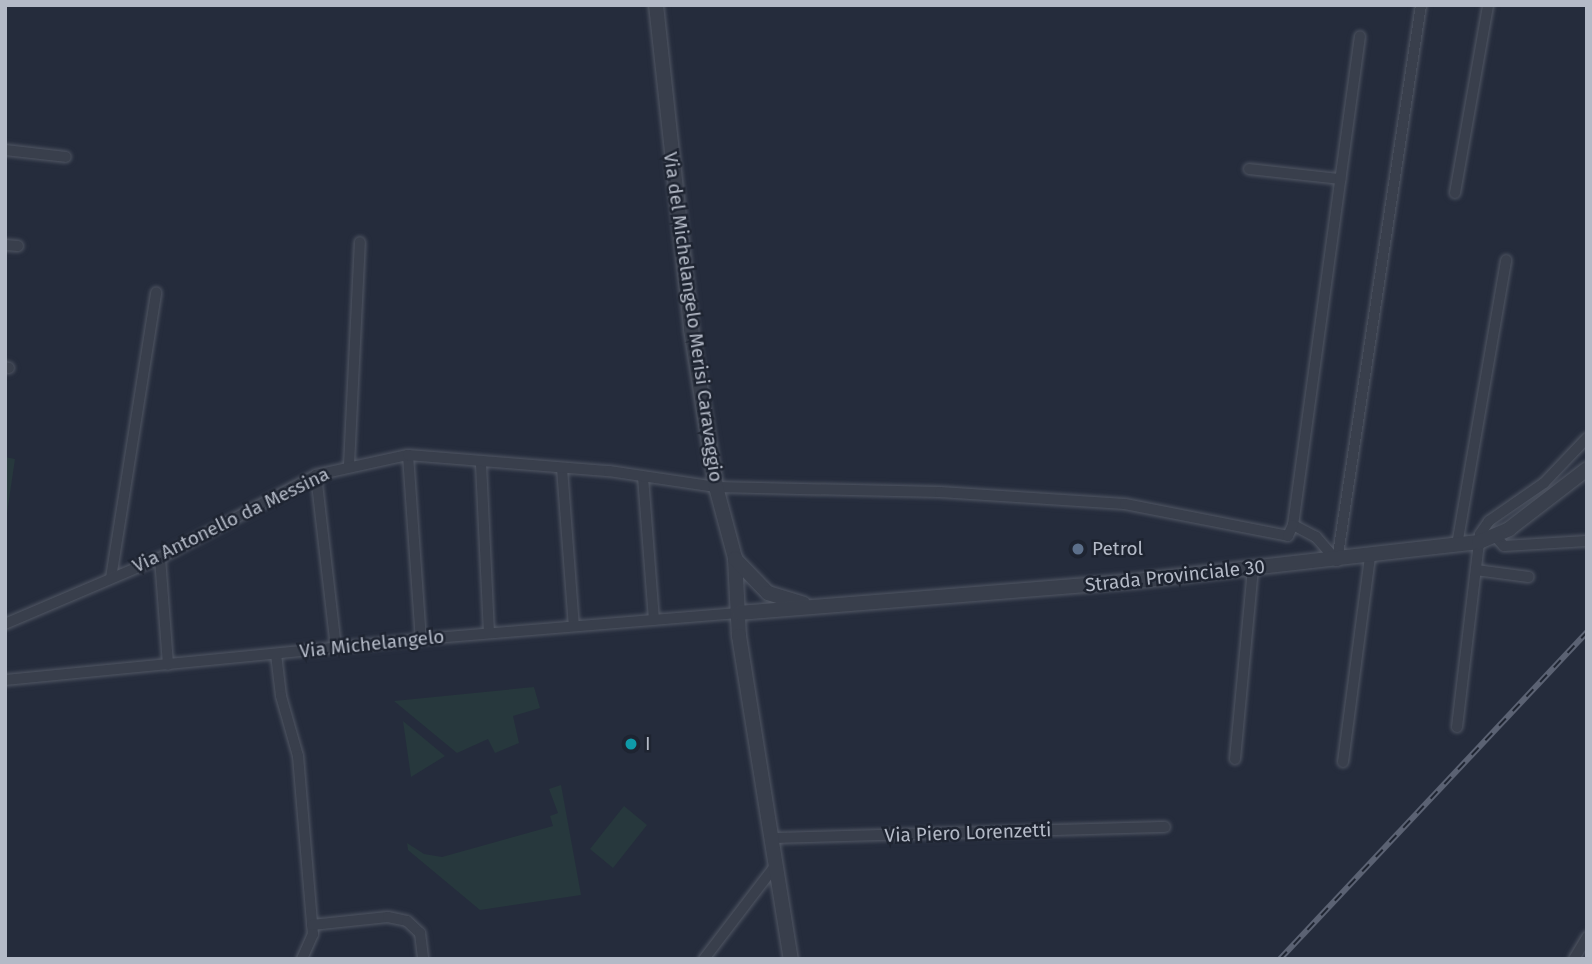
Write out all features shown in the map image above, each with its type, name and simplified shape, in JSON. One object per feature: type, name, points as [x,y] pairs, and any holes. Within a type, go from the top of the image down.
[{"type":"street","name":"Via del Michelangelo Merisi Caravaggio","points":[[656,5],[691,329],[716,487],[735,558],[739,613],[791,959]]},
{"type":"street","points":[[1337,561],[1421,5]]},
{"type":"street","points":[[1455,194],[1488,5]]},
{"type":"street","points":[[1337,561],[1316,537],[1293,525],[1360,37]]},
{"type":"street","points":[[5,150],[66,158]]},
{"type":"street","points":[[1249,169],[1340,179]]},
{"type":"street","points":[[349,465],[360,242]]},
{"type":"street","points":[[5,245],[18,246]]},
{"type":"street","points":[[1457,545],[1506,260]]},
{"type":"street","points":[[111,578],[156,293]]},
{"type":"street","points":[[1457,727],[1479,542],[1489,521],[1544,483],[1587,438]]},
{"type":"street","name":"Via Antonello da Messina","points":[[5,624],[160,558],[316,475],[349,465],[408,455],[481,464],[562,468],[716,487],[940,492],[1125,504],[1288,536],[1293,525]]},
{"type":"street","points":[[408,455],[421,639]]},
{"type":"street","points":[[481,464],[489,633]]},
{"type":"street","points":[[562,468],[573,626]]},
{"type":"street","name":"Strada Provinciale 30","points":[[739,613],[1370,558],[1479,542],[1495,536],[1587,469]]},
{"type":"street","points":[[316,475],[337,647]]},
{"type":"street","points":[[643,477],[654,620]]},
{"type":"street","points":[[1495,536],[1504,546],[1587,541]]},
{"type":"street","points":[[160,558],[168,665]]},
{"type":"street","points":[[735,558],[768,593],[811,606]]},
{"type":"street","points":[[1343,762],[1370,558]]},
{"type":"street","points":[[1235,759],[1254,568]]},
{"type":"street","points":[[1476,570],[1529,577]]},
{"type":"street","name":"Via Michelangelo","points":[[5,680],[421,639],[739,613]]},
{"type":"street","points":[[276,654],[281,696],[298,756],[312,925],[302,959]]},
{"type":"street","name":"Via Piero Lorenzetti","points":[[771,838],[1165,827]]},
{"type":"street","points":[[704,959],[775,866]]},
{"type":"street","points":[[312,925],[388,917],[407,921],[420,933],[424,959]]},
{"type":"street","points":[[1574,959],[1587,937]]},
{"type":"shaded area","points":[[5,457],[15,459],[5,527]]},
{"type":"shaded area","points":[[534,687],[540,708],[513,716],[519,743],[495,753],[488,739],[457,753],[394,701]]},
{"type":"shaded area","points":[[403,721],[445,756],[411,777]]},
{"type":"shaded area","points":[[561,785],[581,895],[480,910],[408,850],[407,843],[424,854],[442,857],[553,826],[550,816],[558,813],[549,789]]},
{"type":"shaded area","points":[[624,806],[647,825],[613,868],[590,849]]},
{"type":"railway","points":[[1280,959],[1587,632]]},
{"type":"place","name":"Petrol","points":[[1078,549]]},
{"type":"place","name":"I","points":[[631,744]]}]
